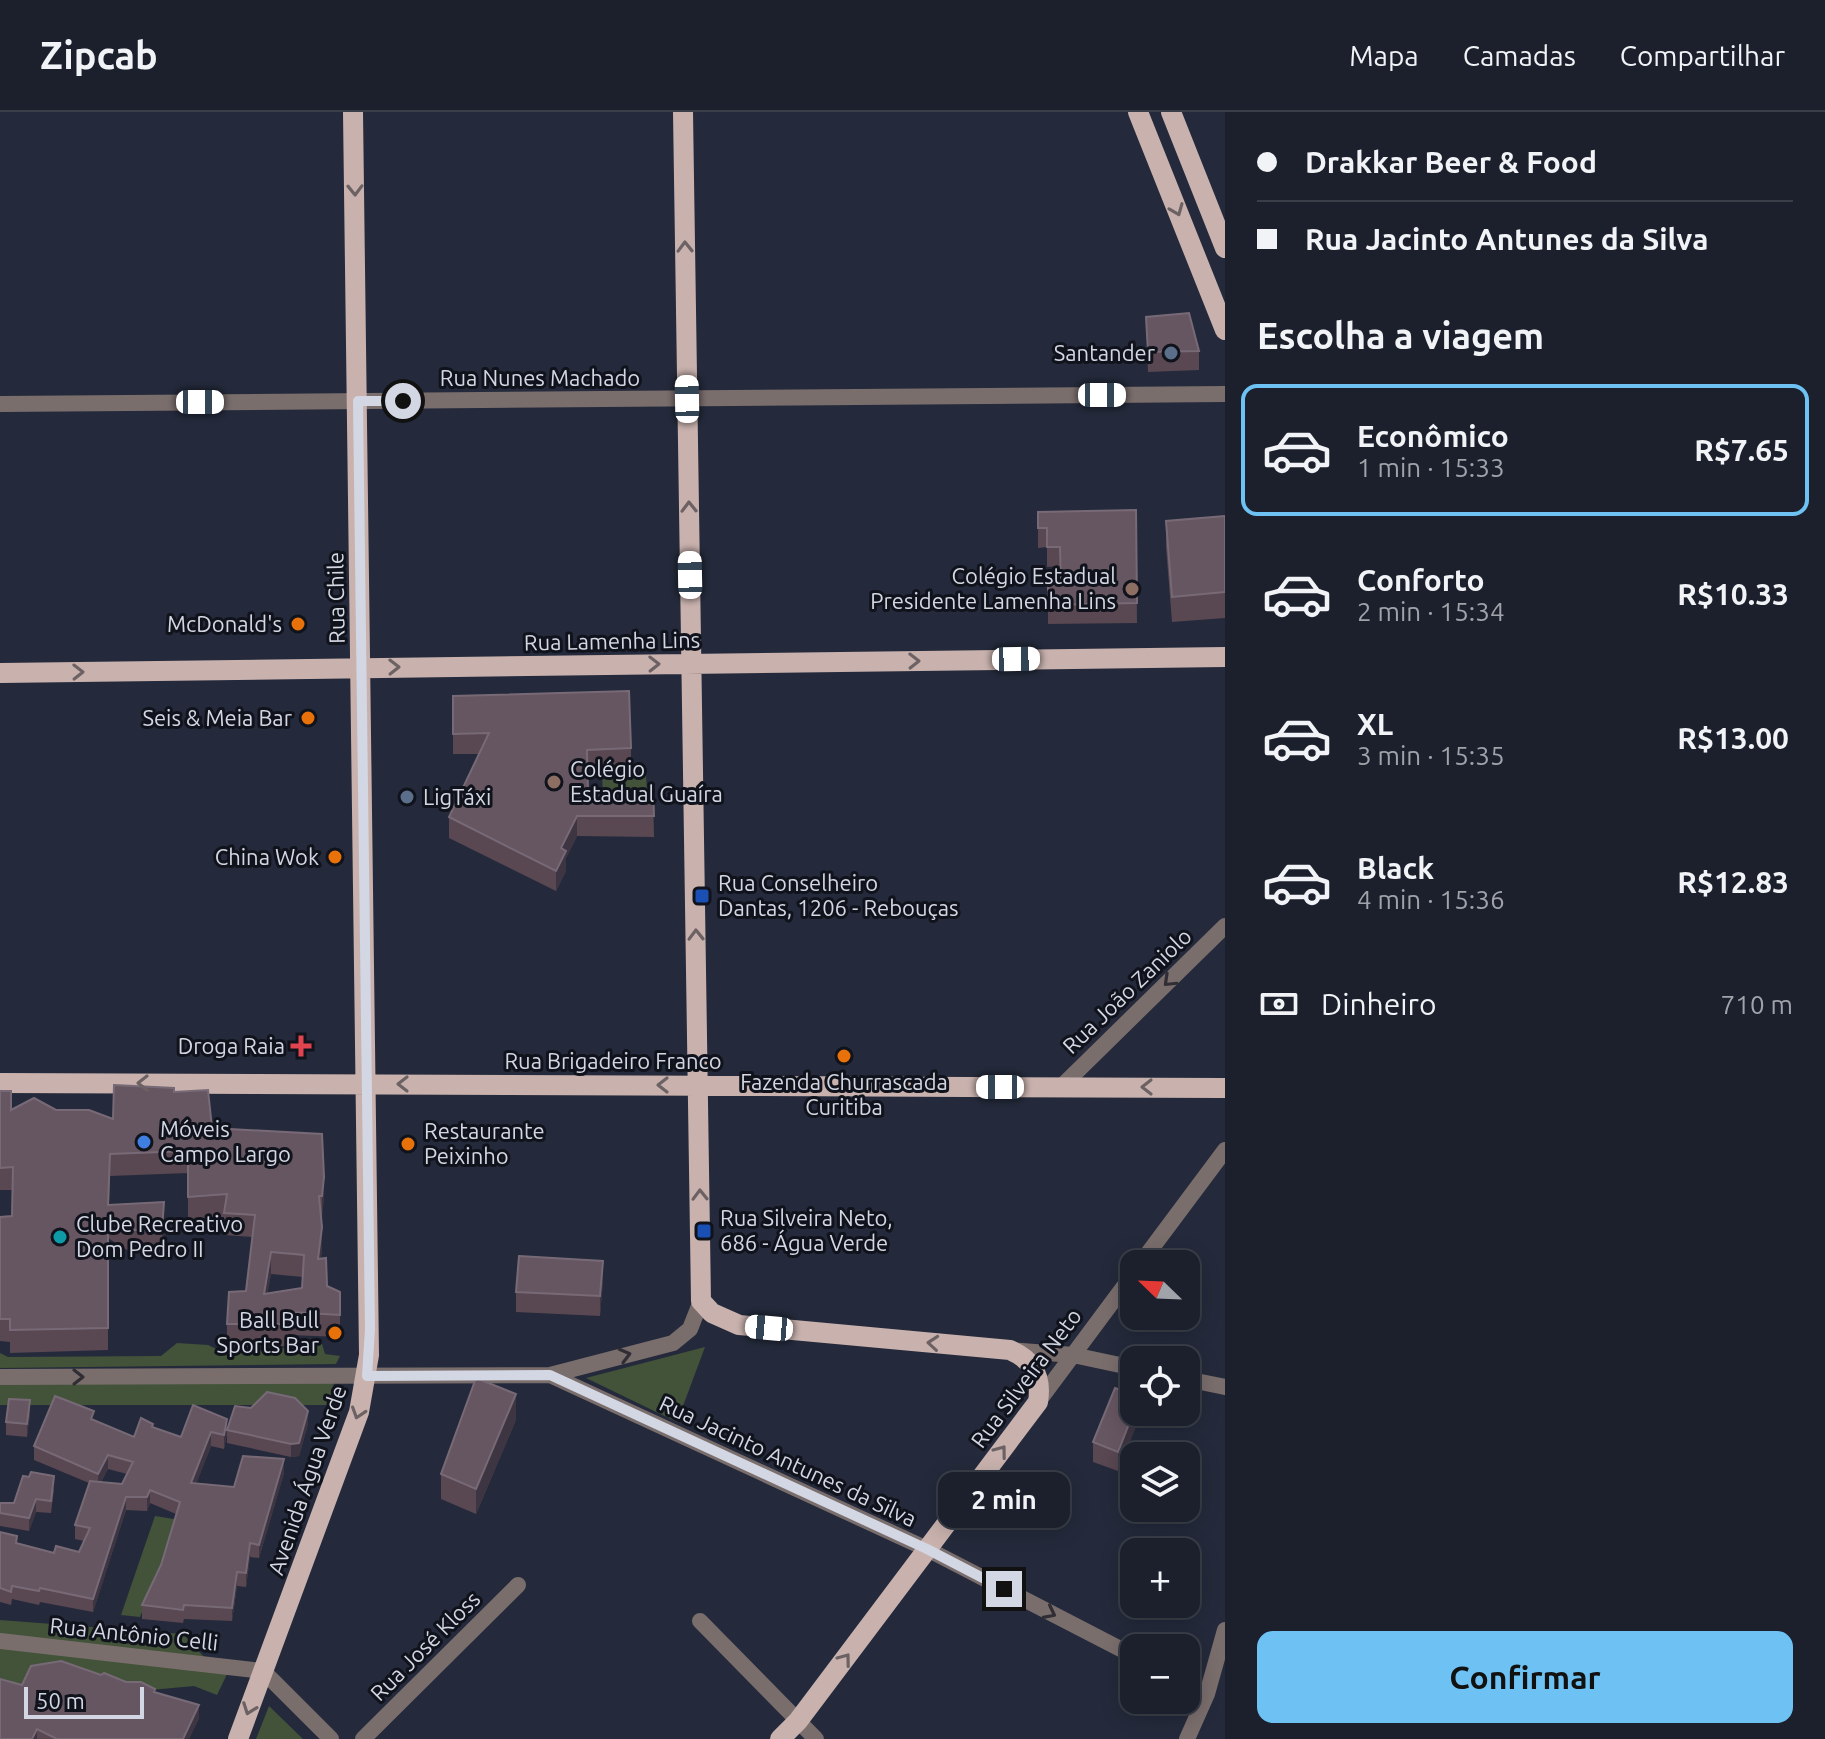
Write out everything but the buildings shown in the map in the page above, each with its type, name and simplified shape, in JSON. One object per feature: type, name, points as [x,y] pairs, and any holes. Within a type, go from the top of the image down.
[{"type":"main road","name":"Rua Chile","points":[[353,112],[367,1084]]},
{"type":"main road","points":[[683,112],[701,1301],[712,1313],[739,1325],[1010,1350],[1022,1355],[1038,1375],[1038,1402]]},
{"type":"main road","points":[[1138,112],[1225,330]]},
{"type":"main road","points":[[1171,112],[1225,248]]},
{"type":"main road","points":[[1163,176],[1198,181]]},
{"type":"main road","name":"Rua Lamenha Lins","points":[[0,673],[1225,657]]},
{"type":"main road","name":"Rua Brigadeiro Franco","points":[[0,1083],[1225,1088]]},
{"type":"main road","name":"Avenida Água Verde","points":[[238,1739],[353,1428],[367,1376],[370,1329],[367,1084]]},
{"type":"main road","name":"Rua Silveira Neto","points":[[780,1739],[798,1721],[1038,1402]]},
{"type":"street","name":"Rua Nunes Machado","points":[[0,404],[1225,394]]},
{"type":"street","name":"Rua João Zaniolo","points":[[1061,1087],[1225,926]]},
{"type":"street","points":[[1150,1250],[1225,1150]]},
{"type":"street","name":"Rua Silveira Neto","points":[[1038,1402],[1120,1292]]},
{"type":"street","points":[[0,1377],[550,1375],[673,1343],[690,1329],[701,1301]]},
{"type":"street","points":[[1010,1350],[1073,1355],[1120,1365]]},
{"type":"street","name":"Rua Jacinto Antunes da Silva","points":[[550,1375],[927,1549],[1120,1649]]},
{"type":"street","points":[[1200,1382],[1225,1387]]},
{"type":"street","name":"Rua José Kloss","points":[[363,1739],[518,1585]]},
{"type":"street","points":[[700,1621],[816,1739]]},
{"type":"street","points":[[1187,1739],[1221,1656],[1225,1630]]},
{"type":"street","name":"Rua Antônio Celli","points":[[0,1641],[263,1671]]},
{"type":"street","points":[[263,1671],[331,1739]]},
{"type":"street","points":[[1200,1690],[1207,1694]]},
{"type":"green space","points":[[646,773],[647,793],[603,794],[602,774]]},
{"type":"green space","points":[[177,1343],[208,1345],[227,1354],[322,1344],[325,1354],[340,1356],[336,1364],[0,1368],[0,1353],[8,1357],[161,1356]]},
{"type":"green space","points":[[705,1347],[677,1422],[586,1378]]},
{"type":"green space","points":[[337,1369],[329,1405],[0,1405],[0,1376]]},
{"type":"green space","points":[[155,1516],[180,1520],[140,1617],[121,1615]]},
{"type":"green space","points":[[0,1620],[183,1634],[205,1658],[0,1634]]},
{"type":"green space","points":[[0,1647],[229,1670],[217,1695],[194,1686],[129,1692],[99,1674],[71,1670],[22,1695],[0,1683]]},
{"type":"green space","points":[[269,1706],[303,1739],[256,1739]]},
{"type":"place","name":"Santander","points":[[1171,353]]},
{"type":"place","name":"Colégio Estadual Presidente Lamenha Lins","points":[[1132,589]]},
{"type":"place","name":"McDonald's","points":[[298,624]]},
{"type":"place","name":"Seis & Meia Bar","points":[[308,718]]},
{"type":"place","name":"Colégio Estadual Guaíra","points":[[554,782]]},
{"type":"place","name":"LigTáxi","points":[[407,797]]},
{"type":"place","name":"China Wok","points":[[335,857]]},
{"type":"place","name":"Rua Conselheiro Dantas, 1206 - Rebouças","points":[[702,896]]},
{"type":"place","name":"Droga Raia","points":[[301,1046]]},
{"type":"place","name":"Fazenda Churrascada Curitiba","points":[[844,1056]]},
{"type":"place","name":"Móveis Campo Largo","points":[[144,1142]]},
{"type":"place","name":"Restaurante Peixinho","points":[[408,1144]]},
{"type":"place","name":"Rua Silveira Neto, 686 - Água Verde","points":[[704,1231]]},
{"type":"place","name":"Clube Recreativo Dom Pedro II","points":[[60,1237]]},
{"type":"place","name":"Ball Bull Sports Bar","points":[[335,1333]]},
{"type":"route","points":[[403,401],[358,401],[370,1329],[367,1376],[550,1375],[927,1549],[1004,1589]]}]
